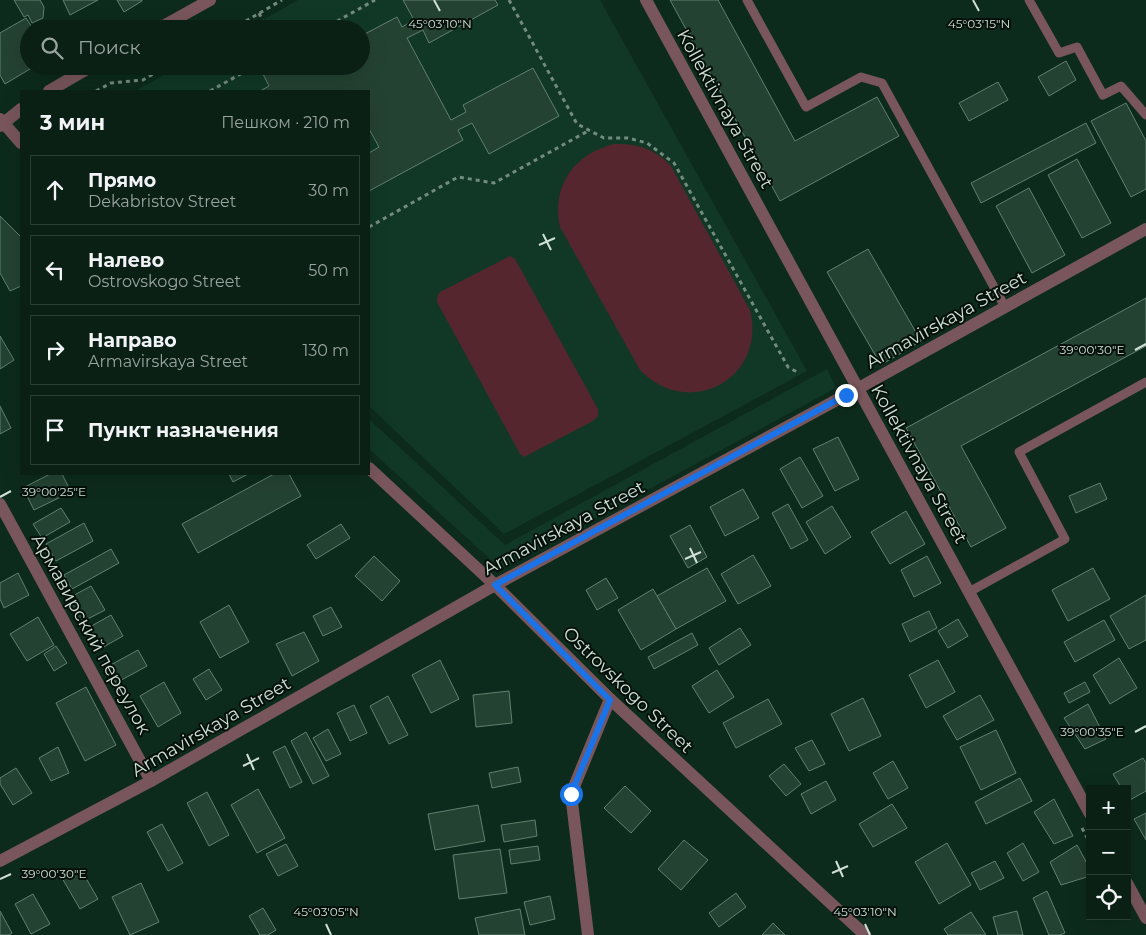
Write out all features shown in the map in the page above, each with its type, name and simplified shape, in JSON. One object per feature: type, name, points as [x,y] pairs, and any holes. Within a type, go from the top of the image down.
[{"type":"street","points":[[174,20],[210,0]]},
{"type":"street","name":"Kollektivnaya Street","points":[[646,0],[1086,807]]},
{"type":"street","points":[[51,90],[77,75]]},
{"type":"street","points":[[20,110],[1,123],[20,142]]},
{"type":"street","name":"Armavirskaya Street","points":[[0,861],[151,781],[495,585],[857,389],[1146,229]]},
{"type":"street","name":"Ostrovskogo Street","points":[[370,469],[495,585],[610,700],[865,935]]},
{"type":"street","name":"Армавирский переулок","points":[[0,504],[151,781]]},
{"type":"street","points":[[588,935],[571,794],[610,700]]},
{"type":"street","points":[[1131,890],[1146,918]]},
{"type":"lane","points":[[746,0],[806,107],[861,77],[882,83],[1005,307]]},
{"type":"lane","points":[[1029,0],[1059,54],[1077,47],[1103,95],[1121,86],[1146,115]]},
{"type":"lane","points":[[969,592],[1065,539],[1019,452],[1146,382]]},
{"type":"path","points":[[247,20],[282,0]]},
{"type":"path","points":[[339,20],[375,0]]},
{"type":"path","points":[[509,0],[577,124],[604,138],[628,138],[647,143],[674,162],[788,367],[797,372]]},
{"type":"path","points":[[259,13],[262,20]]},
{"type":"path","points":[[98,90],[110,83],[143,80],[152,75]]},
{"type":"path","points":[[212,90],[239,75]]},
{"type":"path","points":[[370,226],[458,177],[494,184],[589,131]]},
{"type":"shaded area","points":[[298,0],[600,0],[807,371],[504,534],[370,407],[370,90],[137,90],[164,75],[370,75],[370,20],[263,20]]},
{"type":"shaded area","points":[[614,144],[646,148],[659,155],[671,166],[750,310],[752,334],[747,355],[736,372],[720,385],[701,391],[680,392],[659,385],[640,370],[560,227],[559,198],[569,174],[587,155]]},
{"type":"shaded area","points":[[510,256],[515,259],[598,409],[598,416],[593,421],[524,457],[520,454],[437,302],[440,292]]},
{"type":"shaded area","points":[[827,369],[836,388],[501,569],[370,450],[370,420],[505,545]]},
{"type":"building","points":[[14,0],[40,0],[44,7],[43,18],[30,20],[28,15],[24,17]]},
{"type":"building","points":[[63,0],[98,0],[70,15]]},
{"type":"building","points":[[117,0],[142,0],[142,1],[124,12]]},
{"type":"building","points":[[403,0],[495,0],[498,5],[429,43],[423,30],[407,38],[451,120],[466,112],[463,105],[533,68],[559,116],[489,154],[472,123],[458,130],[463,140],[370,190],[370,152],[379,147],[370,131],[370,90],[262,90],[269,86],[264,75],[370,75],[370,31],[397,17],[402,27],[414,20]]},
{"type":"building","points":[[670,0],[718,0],[795,141],[877,97],[899,136],[780,201]]},
{"type":"building","points":[[20,21],[20,75],[5,84],[0,75],[0,33]]},
{"type":"building","points":[[1066,61],[1076,80],[1049,96],[1038,77]]},
{"type":"building","points":[[998,82],[1008,100],[969,121],[959,103]]},
{"type":"building","points":[[1126,103],[1146,141],[1146,189],[1131,197],[1091,121]]},
{"type":"building","points":[[1086,123],[1096,143],[981,203],[971,183]]},
{"type":"building","points":[[1077,159],[1111,223],[1082,238],[1048,175]]},
{"type":"building","points":[[1029,188],[1065,255],[1032,273],[996,206]]},
{"type":"building","points":[[0,216],[20,236],[20,286],[10,291],[0,273]]},
{"type":"building","points":[[868,249],[921,341],[881,365],[827,272]]},
{"type":"building","points":[[1146,298],[1146,346],[961,446],[1006,528],[971,547],[906,428]]},
{"type":"building","points":[[0,336],[14,360],[0,369]]},
{"type":"building","points":[[0,406],[11,428],[0,434]]},
{"type":"building","points":[[838,437],[859,479],[835,491],[813,449]]},
{"type":"building","points":[[800,457],[823,496],[802,508],[780,469]]},
{"type":"building","points":[[48,475],[62,475],[71,492],[34,510],[23,488]]},
{"type":"building","points":[[230,475],[246,475],[233,482]]},
{"type":"building","points":[[272,475],[290,475],[301,496],[198,553],[182,524]]},
{"type":"building","points":[[1100,483],[1107,499],[1076,513],[1069,496]]},
{"type":"building","points":[[743,489],[759,518],[725,536],[710,507]]},
{"type":"building","points":[[788,504],[808,540],[791,549],[772,513]]},
{"type":"building","points":[[832,506],[851,537],[825,554],[806,522]]},
{"type":"building","points":[[61,508],[70,522],[42,538],[33,524]]},
{"type":"building","points":[[906,511],[925,544],[890,564],[871,532]]},
{"type":"building","points":[[84,523],[93,541],[56,561],[46,544]]},
{"type":"building","points":[[341,524],[350,538],[316,559],[307,545]]},
{"type":"building","points":[[690,525],[707,557],[688,568],[670,536]]},
{"type":"building","points":[[111,549],[119,563],[72,589],[64,575]]},
{"type":"building","points":[[753,555],[771,586],[738,604],[721,574]]},
{"type":"building","points":[[374,556],[400,581],[382,601],[355,576]]},
{"type":"building","points":[[927,556],[941,583],[914,597],[901,570]]},
{"type":"building","points":[[707,568],[726,601],[676,629],[657,596]]},
{"type":"building","points":[[1093,568],[1110,599],[1068,621],[1052,590]]},
{"type":"building","points":[[18,573],[29,595],[4,608],[0,599],[0,583]]},
{"type":"building","points":[[606,578],[618,598],[597,610],[586,590]]},
{"type":"building","points":[[91,586],[105,610],[80,623],[67,599]]},
{"type":"building","points":[[653,589],[676,629],[641,650],[618,610]]},
{"type":"building","points":[[1146,595],[1146,640],[1129,649],[1110,616]]},
{"type":"building","points":[[229,605],[249,642],[220,658],[200,622]]},
{"type":"building","points":[[331,607],[342,627],[323,636],[313,616]]},
{"type":"building","points":[[929,611],[937,628],[910,642],[902,624]]},
{"type":"building","points":[[111,615],[123,636],[100,649],[88,628]]},
{"type":"building","points":[[38,617],[54,645],[27,661],[10,634]]},
{"type":"building","points":[[958,619],[968,636],[948,648],[938,631]]},
{"type":"building","points":[[1104,620],[1115,640],[1075,662],[1064,642]]},
{"type":"building","points":[[740,628],[751,645],[719,665],[709,648]]},
{"type":"building","points":[[304,632],[319,661],[292,676],[276,644]]},
{"type":"building","points":[[692,633],[698,645],[654,669],[648,657]]},
{"type":"building","points":[[56,646],[67,663],[54,671],[44,654]]},
{"type":"building","points":[[138,650],[147,666],[116,683],[107,667]]},
{"type":"building","points":[[1119,658],[1137,688],[1110,704],[1093,675]]},
{"type":"building","points":[[440,660],[459,699],[431,713],[412,675]]},
{"type":"building","points":[[938,660],[955,692],[926,708],[909,675]]},
{"type":"building","points":[[209,669],[222,690],[206,700],[193,679]]},
{"type":"building","points":[[717,670],[734,697],[709,713],[692,686]]},
{"type":"building","points":[[164,682],[181,713],[158,727],[140,696]]},
{"type":"building","points":[[1085,682],[1090,692],[1069,703],[1064,693]]},
{"type":"building","points":[[86,687],[116,745],[85,761],[56,703]]},
{"type":"building","points":[[509,691],[512,723],[476,727],[473,695]]},
{"type":"building","points":[[980,695],[994,720],[957,740],[943,716]]},
{"type":"building","points":[[388,696],[408,735],[389,744],[370,706]]},
{"type":"building","points":[[863,698],[881,736],[849,751],[831,714]]},
{"type":"building","points":[[768,699],[782,724],[736,748],[723,723]]},
{"type":"building","points":[[1088,704],[1106,739],[1085,749],[1064,718]]},
{"type":"building","points":[[354,705],[367,733],[350,741],[337,713]]},
{"type":"building","points":[[328,729],[341,754],[326,761],[313,738]]},
{"type":"building","points":[[996,730],[1016,773],[981,790],[960,747]]},
{"type":"building","points":[[306,732],[329,776],[313,784],[291,741]]},
{"type":"building","points":[[812,740],[825,764],[809,771],[795,748]]},
{"type":"building","points":[[285,746],[302,782],[290,788],[273,752]]},
{"type":"building","points":[[58,747],[69,773],[51,781],[39,758]]},
{"type":"building","points":[[1143,758],[1146,763],[1146,791],[1131,799],[1131,785],[1120,785],[1113,774]]},
{"type":"building","points":[[893,761],[908,788],[888,799],[873,773]]},
{"type":"building","points":[[784,764],[801,784],[786,796],[769,776]]},
{"type":"building","points":[[518,767],[521,782],[492,788],[489,773]]},
{"type":"building","points":[[16,768],[32,793],[13,805],[0,784],[0,778]]},
{"type":"building","points":[[1020,778],[1032,801],[986,824],[975,802]]},
{"type":"building","points":[[826,781],[836,800],[811,814],[801,794]]},
{"type":"building","points":[[625,786],[651,811],[631,833],[604,808]]},
{"type":"building","points":[[258,789],[285,838],[257,853],[231,805]]},
{"type":"building","points":[[207,792],[229,835],[209,846],[187,803]]},
{"type":"building","points":[[1054,799],[1073,836],[1054,844],[1034,812]]},
{"type":"building","points":[[892,804],[907,828],[873,847],[859,824]]},
{"type":"building","points":[[478,805],[485,841],[435,850],[428,814]]},
{"type":"building","points":[[1146,813],[1146,840],[1134,819]]},
{"type":"building","points":[[535,820],[537,836],[504,842],[501,825]]},
{"type":"building","points":[[162,824],[183,863],[168,871],[147,832]]},
{"type":"building","points":[[684,840],[708,860],[681,890],[658,869]]},
{"type":"building","points":[[947,843],[971,885],[939,904],[915,862]]},
{"type":"building","points":[[1023,843],[1039,872],[1023,881],[1007,853]]},
{"type":"building","points":[[286,844],[298,866],[278,876],[266,854]]},
{"type":"building","points":[[1077,845],[1086,862],[1086,877],[1061,885],[1050,862]]},
{"type":"building","points":[[538,846],[540,860],[511,864],[509,850]]},
{"type":"building","points":[[500,849],[507,893],[459,899],[453,855]]},
{"type":"building","points":[[995,861],[1004,878],[980,890],[971,873]]},
{"type":"building","points":[[80,868],[98,899],[80,909],[62,878]]},
{"type":"building","points":[[141,883],[159,922],[130,935],[112,897]]},
{"type":"building","points":[[1047,891],[1065,933],[1060,935],[1049,935],[1033,898]]},
{"type":"building","points":[[736,893],[746,907],[719,927],[709,913]]},
{"type":"building","points":[[33,894],[50,924],[31,934],[15,904]]},
{"type":"building","points":[[550,896],[555,919],[530,925],[524,902]]},
{"type":"building","points":[[263,908],[276,930],[268,935],[260,935],[249,916]]},
{"type":"building","points":[[520,909],[525,935],[479,935],[475,918]]},
{"type":"building","points":[[0,911],[12,933],[9,935],[0,935]]},
{"type":"building","points":[[1017,911],[1023,935],[998,935],[993,917]]},
{"type":"building","points":[[971,912],[986,935],[948,935],[944,929]]},
{"type":"building","points":[[773,923],[785,935],[762,935]]},
{"type":"route","points":[[571,794],[610,700],[495,585],[846,395]]}]
